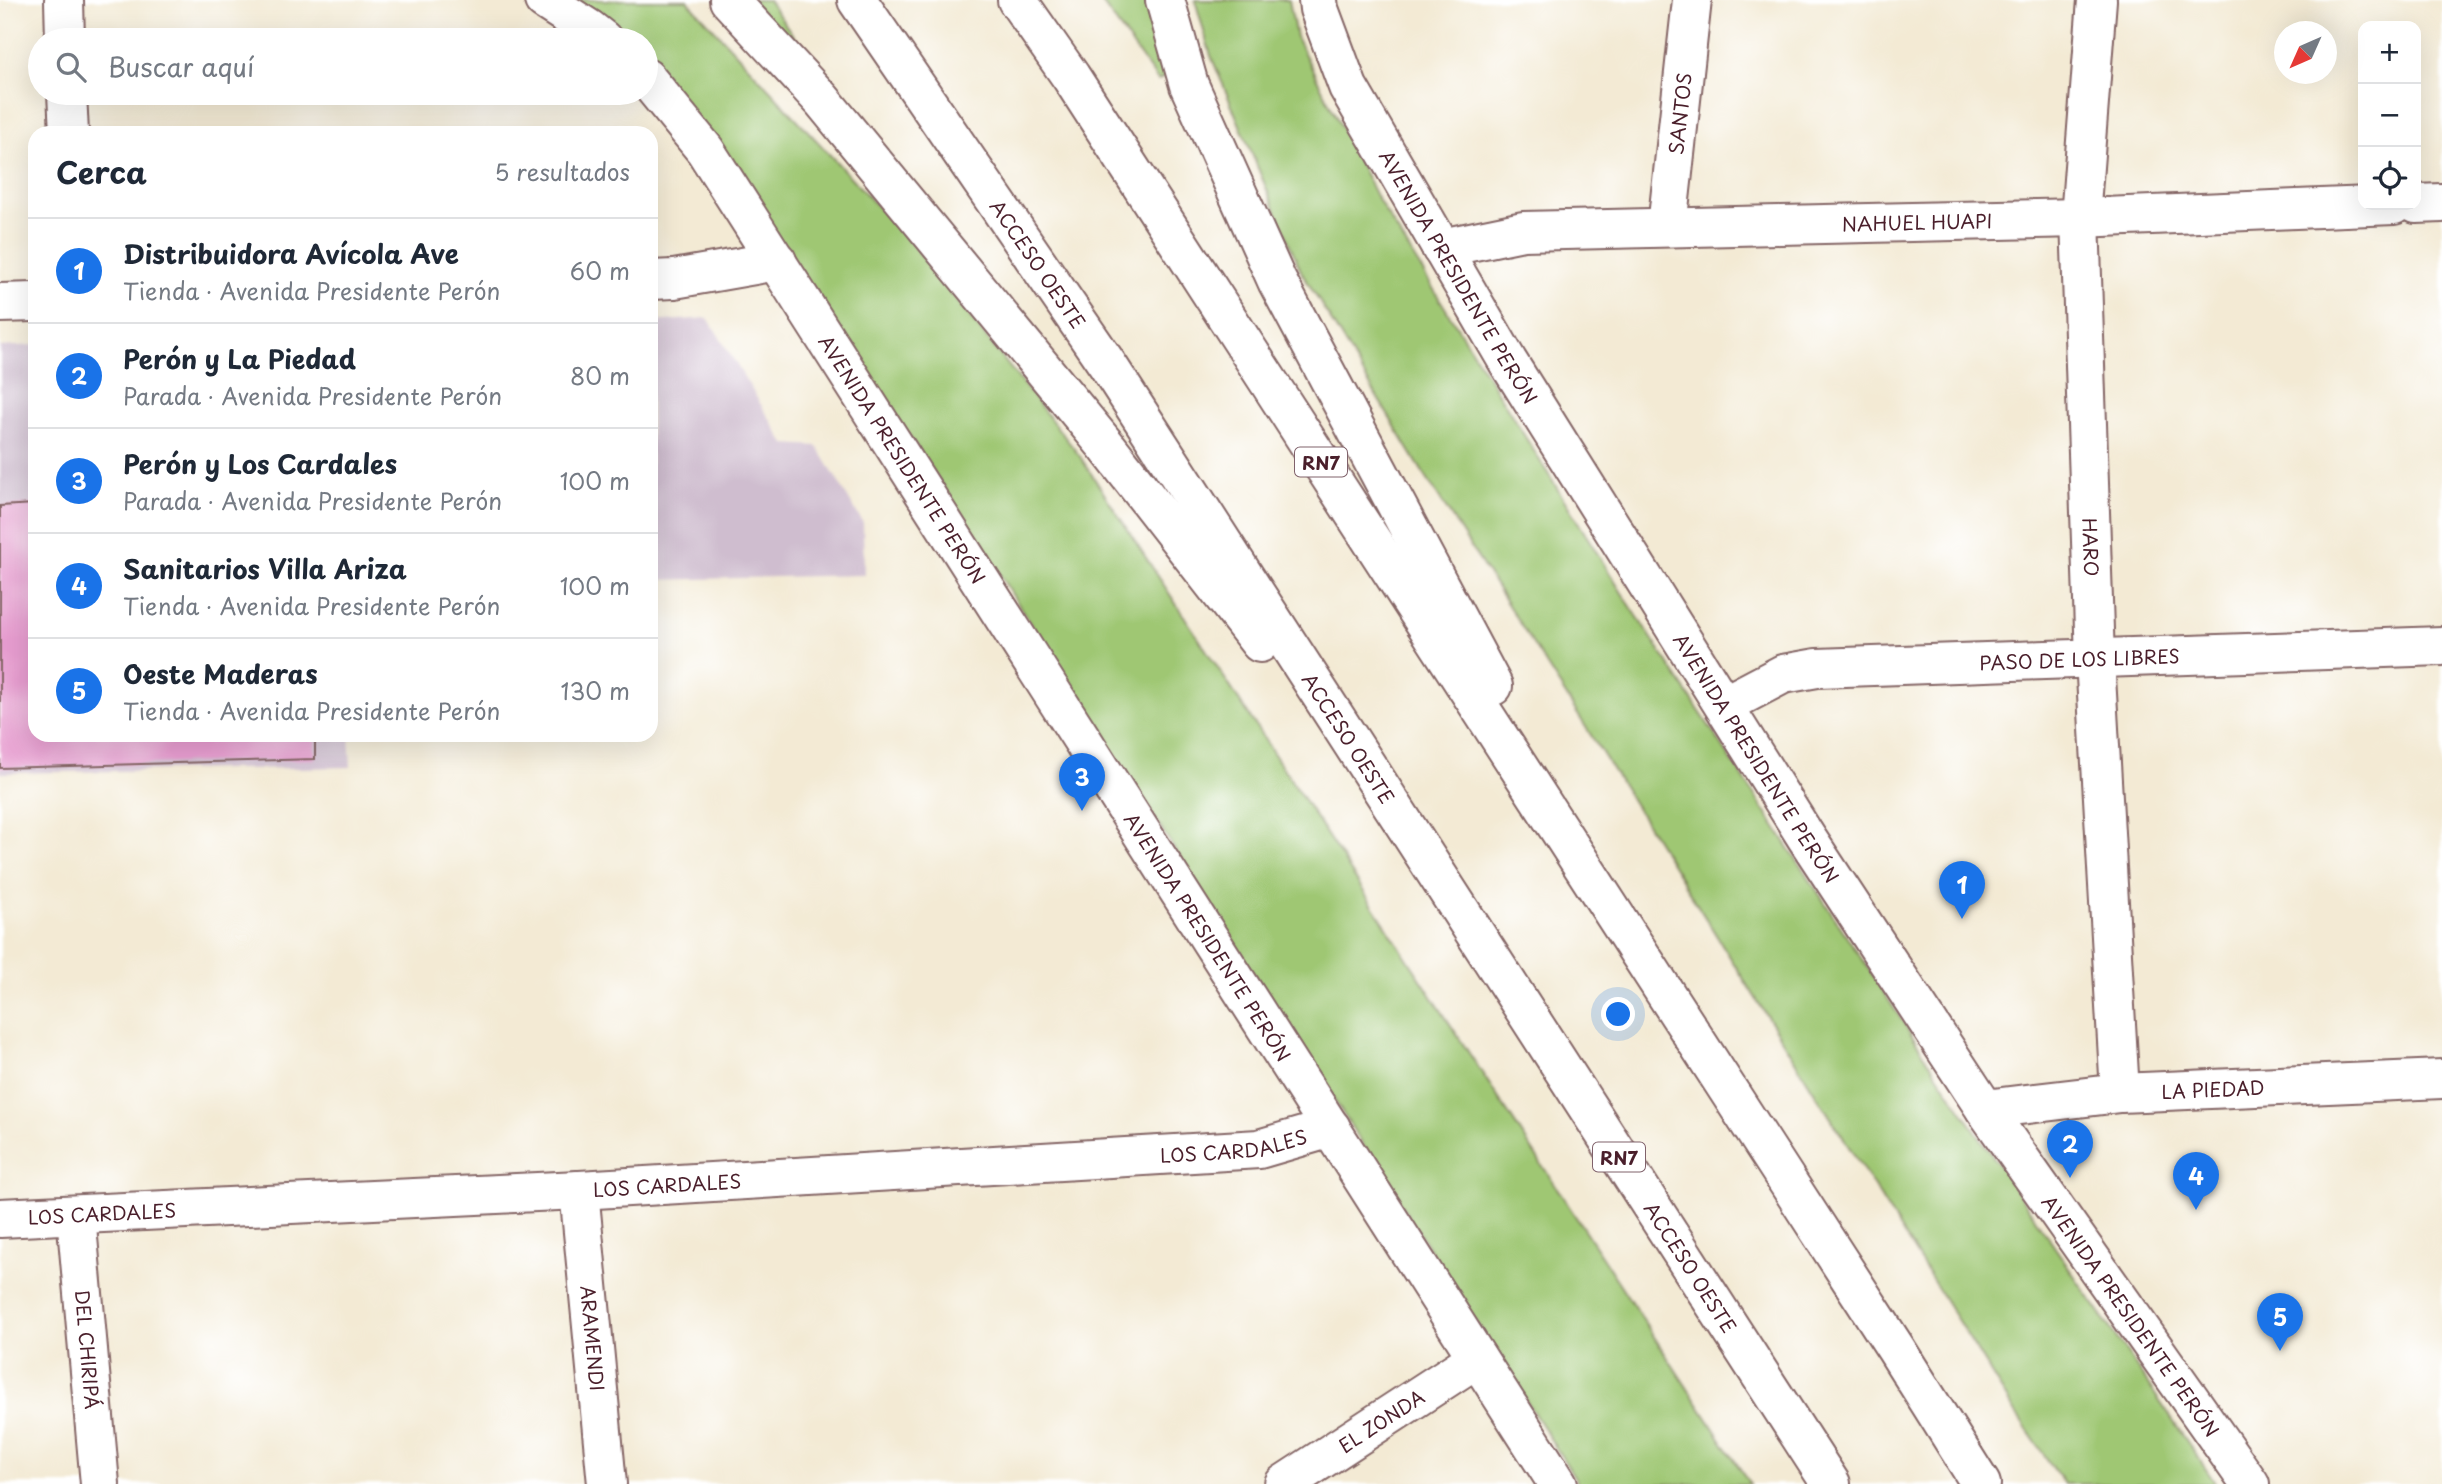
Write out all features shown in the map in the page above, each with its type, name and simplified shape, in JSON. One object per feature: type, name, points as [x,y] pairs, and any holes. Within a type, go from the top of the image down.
[{"type":"main road","points":[[64,0],[65,28]]},
{"type":"main road","points":[[544,0],[587,28]]},
{"type":"main road","points":[[729,0],[822,100],[1099,438],[1406,829]]},
{"type":"main road","name":"ACCESO OESTE","points":[[857,0],[1107,363],[1831,1484]]},
{"type":"main road","name":"RN7","points":[[1017,0],[1071,77],[1622,925],[1981,1484]]},
{"type":"main road","points":[[1165,0],[1189,85],[1277,281],[1622,925]]},
{"type":"main road","name":"AVENIDA PRESIDENTE PERÓN","points":[[1318,0],[1348,87],[1441,248],[1508,362],[1806,838],[1985,1109],[2250,1484]]},
{"type":"main road","name":"SANTOS","points":[[1667,227],[1692,0]]},
{"type":"main road","name":"HARO","points":[[2097,0],[2080,218],[2095,659],[2119,1093]]},
{"type":"main road","name":"AVENIDA PRESIDENTE PERÓN","points":[[658,93],[705,150],[777,261],[1558,1484]]},
{"type":"main road","points":[[68,105],[69,126]]},
{"type":"main road","points":[[2421,204],[2442,203]]},
{"type":"main road","name":"NAHUEL HUAPI","points":[[1441,248],[1523,231],[2080,218],[2358,206]]},
{"type":"main road","points":[[658,280],[777,261]]},
{"type":"main road","points":[[0,303],[28,302]]},
{"type":"main road","name":"PASO DE LOS LIBRES","points":[[1724,705],[1783,674],[1817,668],[2442,646]]},
{"type":"main road","name":"LA PIEDAD","points":[[1985,1109],[2119,1093],[2442,1079]]},
{"type":"main road","name":"LOS CARDALES","points":[[0,1218],[579,1190],[1259,1149],[1331,1128]]},
{"type":"main road","name":"ARAMENDI","points":[[579,1190],[607,1484]]},
{"type":"main road","name":"DEL CHIRIPÁ","points":[[76,1215],[100,1484]]},
{"type":"main road","points":[[1896,1349],[2001,1484]]},
{"type":"main road","name":"EL ZONDA","points":[[1284,1484],[1477,1358]]},
{"type":"shaded area","points":[[708,318],[785,444],[817,446],[863,523],[864,575],[658,580],[658,322]]},
{"type":"shaded area","points":[[28,345],[28,742],[349,742],[351,767],[0,773],[0,347]]},
{"type":"green space","points":[[572,0],[687,0],[914,246],[1079,455],[1750,1484],[1579,1484],[948,494],[664,74],[658,69],[658,28],[610,28],[587,8]]},
{"type":"green space","points":[[743,0],[768,0],[840,101]]},
{"type":"green space","points":[[1100,0],[1149,0],[1167,75],[1158,81]]},
{"type":"green space","points":[[1195,0],[1289,0],[1296,37],[1377,198],[1622,593],[1941,1080],[2216,1484],[2064,1484],[2017,1415],[1417,463],[1301,271],[1211,56]]},
{"type":"building","points":[[28,504],[28,742],[315,742],[315,759],[0,768],[0,506]]},
{"type":"place","name":"Perón y Los Cardales","points":[[1082,811]]},
{"type":"place","name":"Distribuidora Avícola Ave","points":[[1962,919]]},
{"type":"place","name":"Perón y La Piedad","points":[[2070,1178]]},
{"type":"place","name":"Sanitarios Villa Ariza","points":[[2196,1210]]},
{"type":"place","name":"Oeste Maderas","points":[[2280,1351]]}]
